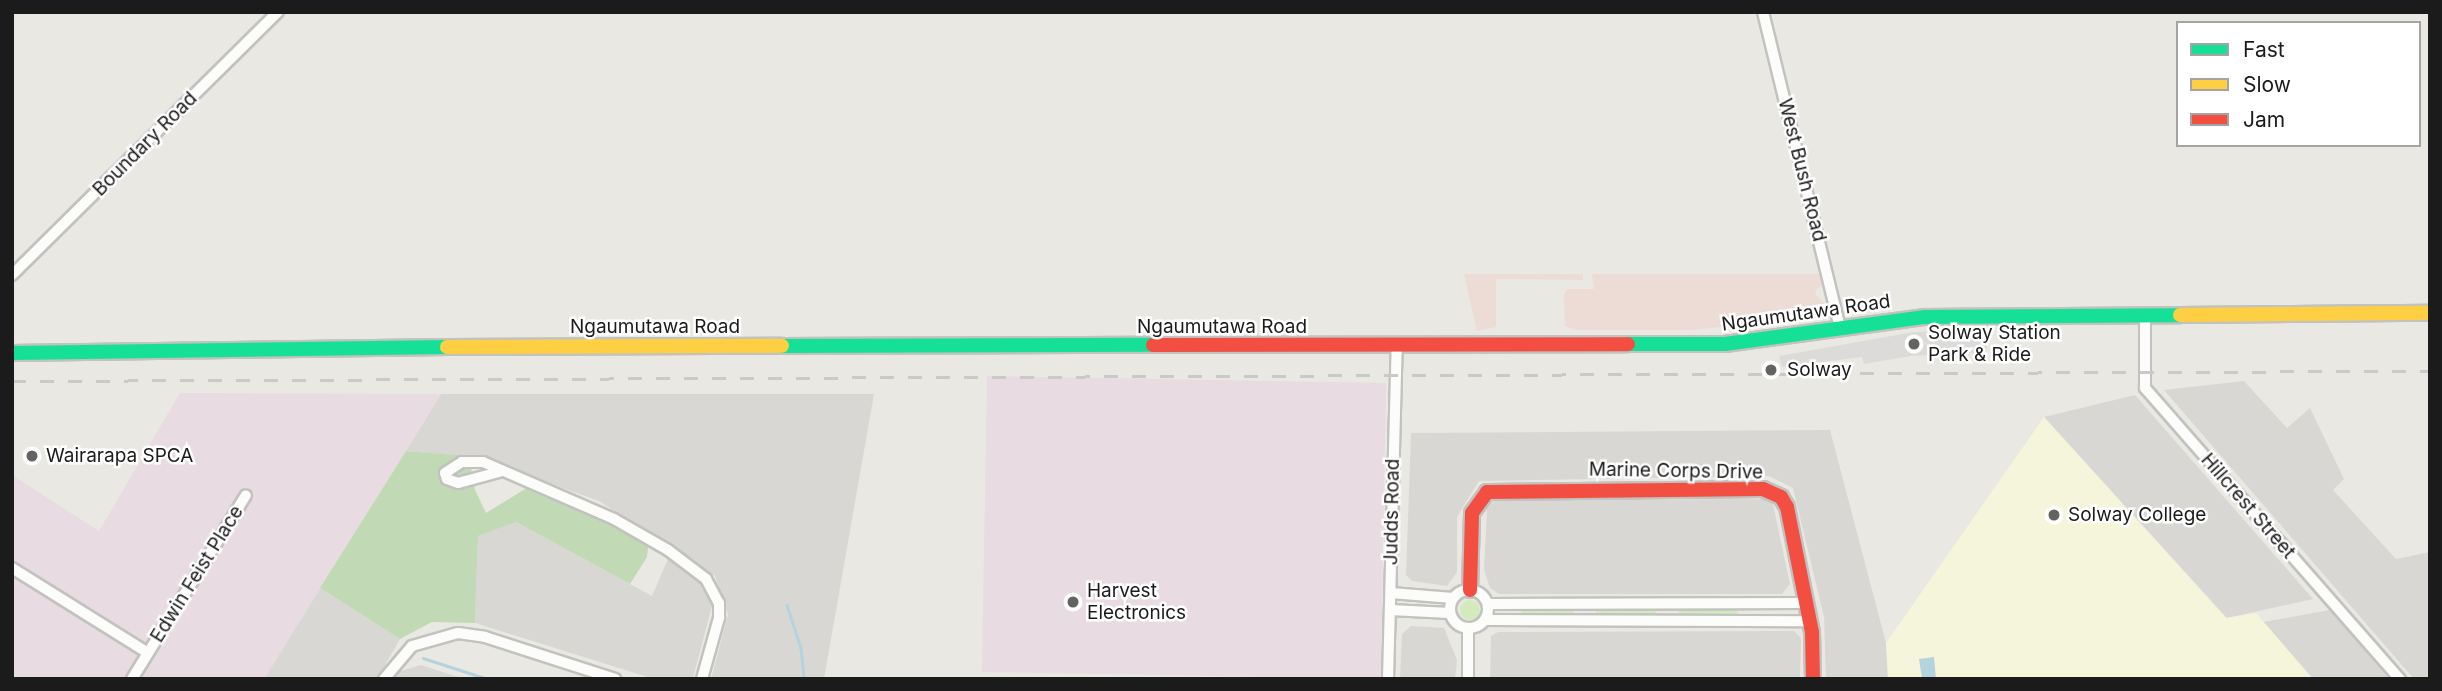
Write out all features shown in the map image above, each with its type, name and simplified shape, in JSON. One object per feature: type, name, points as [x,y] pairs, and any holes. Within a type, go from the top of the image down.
[{"type":"main road","name":"Ngaumutawa Road","points":[[12,352],[263,347],[1725,344],[1925,317],[2430,313]]},
{"type":"main road","name":"Marine Corps Drive","points":[[1470,590],[1472,513],[1487,492],[1763,489],[1781,497],[1787,507],[1810,621],[1813,679]]},
{"type":"street","name":"Boundary Road","points":[[12,275],[278,12]]},
{"type":"street","name":"West Bush Road","points":[[1763,12],[1840,328]]},
{"type":"street","name":"Hillcrest Street","points":[[2145,315],[2146,388],[2400,679]]},
{"type":"street","name":"Judds Road","points":[[1388,679],[1397,345]]},
{"type":"street","points":[[499,472],[614,519],[668,550],[706,579],[719,603],[702,679]]},
{"type":"street","name":"Edwin Feist Place","points":[[132,679],[246,495]]},
{"type":"street","name":"Edwin Feist Place","points":[[12,568],[148,653]]},
{"type":"street","points":[[1391,593],[1453,598],[1470,590],[1483,596],[1488,604],[1485,620]]},
{"type":"street","points":[[1453,598],[1450,613],[1456,624],[1468,629]]},
{"type":"street","points":[[1488,604],[1584,606],[1806,603]]},
{"type":"street","points":[[1667,605],[1667,621]]},
{"type":"street","points":[[1749,605],[1750,620]]},
{"type":"street","points":[[1584,606],[1584,621]]},
{"type":"street","points":[[1390,610],[1450,613]]},
{"type":"street","points":[[1468,629],[1485,620],[1810,621]]},
{"type":"street","points":[[1468,629],[1468,679]]},
{"type":"street","points":[[384,679],[412,646],[458,633],[485,637],[615,679]]},
{"type":"shaded area","points":[[1464,274],[1583,274],[1583,280],[1496,279],[1496,327],[1477,331]]},
{"type":"shaded area","points":[[1592,274],[1819,274],[1822,286],[1815,290],[1816,295],[1828,307],[1824,315],[1693,330],[1576,330],[1565,326],[1564,296],[1567,289],[1594,289]]},
{"type":"shaded area","name":"Solway Station Park & Ride","points":[[1993,329],[1985,352],[1911,356],[1864,364],[1862,357],[1782,367],[1779,356],[1914,332]]},
{"type":"shaded area","points":[[987,376],[1386,383],[1381,679],[982,672]]},
{"type":"shaded area","points":[[2244,381],[2287,428],[2310,408],[2344,479],[2333,490],[2396,559],[2430,552],[2430,679],[2414,679],[2164,390]]},
{"type":"shaded area","points":[[180,393],[441,394],[264,679],[12,679],[12,475],[99,531]]},
{"type":"shaded area","points":[[441,394],[874,394],[824,679],[711,679],[728,615],[715,576],[599,501],[477,457],[406,451]]},
{"type":"shaded area","points":[[2135,395],[2313,599],[2227,618],[2044,417]]},
{"type":"shaded area","name":"Solway College","points":[[2044,417],[2226,618],[2256,613],[2313,679],[1888,679],[1886,643]]},
{"type":"shaded area","points":[[1830,430],[1886,643],[1888,679],[1826,679],[1824,617],[1793,488],[1769,476],[1479,481],[1457,517],[1457,572],[1447,586],[1412,581],[1406,575],[1411,433]]},
{"type":"shaded area","points":[[406,451],[469,456],[475,490],[486,513],[530,486],[649,539],[647,557],[630,584],[516,522],[478,536],[475,623],[432,622],[400,639],[320,588]]},
{"type":"shaded area","points":[[1766,499],[1773,504],[1790,584],[1782,594],[1499,594],[1490,588],[1484,570],[1487,509],[1495,500]]},
{"type":"shaded area","points":[[516,522],[652,596],[668,559],[698,580],[712,606],[693,678],[654,679],[475,623],[478,536]]},
{"type":"shaded area","points":[[320,588],[400,639],[377,679],[264,679]]},
{"type":"shaded area","points":[[2330,610],[2389,679],[2313,679],[2263,622]]},
{"type":"shaded area","points":[[1411,626],[1444,628],[1457,660],[1455,679],[1400,679],[1402,634]]},
{"type":"shaded area","points":[[1794,631],[1801,638],[1800,679],[1490,679],[1491,636],[1498,632]]},
{"type":"shaded area","points":[[421,665],[464,679],[391,679],[394,673]]},
{"type":"green space","points":[[1470,600],[1477,603],[1480,610],[1477,617],[1470,620],[1463,617],[1460,610],[1463,603]]},
{"type":"green space","points":[[1738,609],[1738,616],[1679,616],[1678,610]]},
{"type":"green space","points":[[1521,610],[1573,610],[1573,616],[1521,616]]},
{"type":"green space","points":[[1596,610],[1656,610],[1656,616],[1596,616]]},
{"type":"water","points":[[1934,657],[1936,679],[1922,679],[1919,659]]},
{"type":"waterway","points":[[787,605],[801,648],[804,679]]},
{"type":"waterway","points":[[423,658],[488,679]]},
{"type":"railway","points":[[12,381],[2430,371]]},
{"type":"traffic: fast","points":[[1628,344],[1725,344],[1925,317],[2180,315]]},
{"type":"traffic: fast","points":[[782,346],[1153,345]]},
{"type":"traffic: fast","points":[[12,353],[447,347]]},
{"type":"traffic: slow","points":[[2180,315],[2430,313]]},
{"type":"traffic: slow","points":[[447,347],[782,346]]},
{"type":"traffic: jam","points":[[1153,345],[1628,344]]},
{"type":"traffic: jam","points":[[1470,590],[1472,513],[1487,492],[1763,489],[1781,497],[1787,507],[1812,632],[1813,679]]},
{"type":"place","name":"Solway Station Park & Ride","points":[[1914,344]]},
{"type":"place","name":"Solway","points":[[1771,370]]},
{"type":"place","name":"Wairarapa SPCA","points":[[32,456]]},
{"type":"place","name":"Solway College","points":[[2054,515]]},
{"type":"place","name":"Harvest Electronics","points":[[1073,602]]}]
